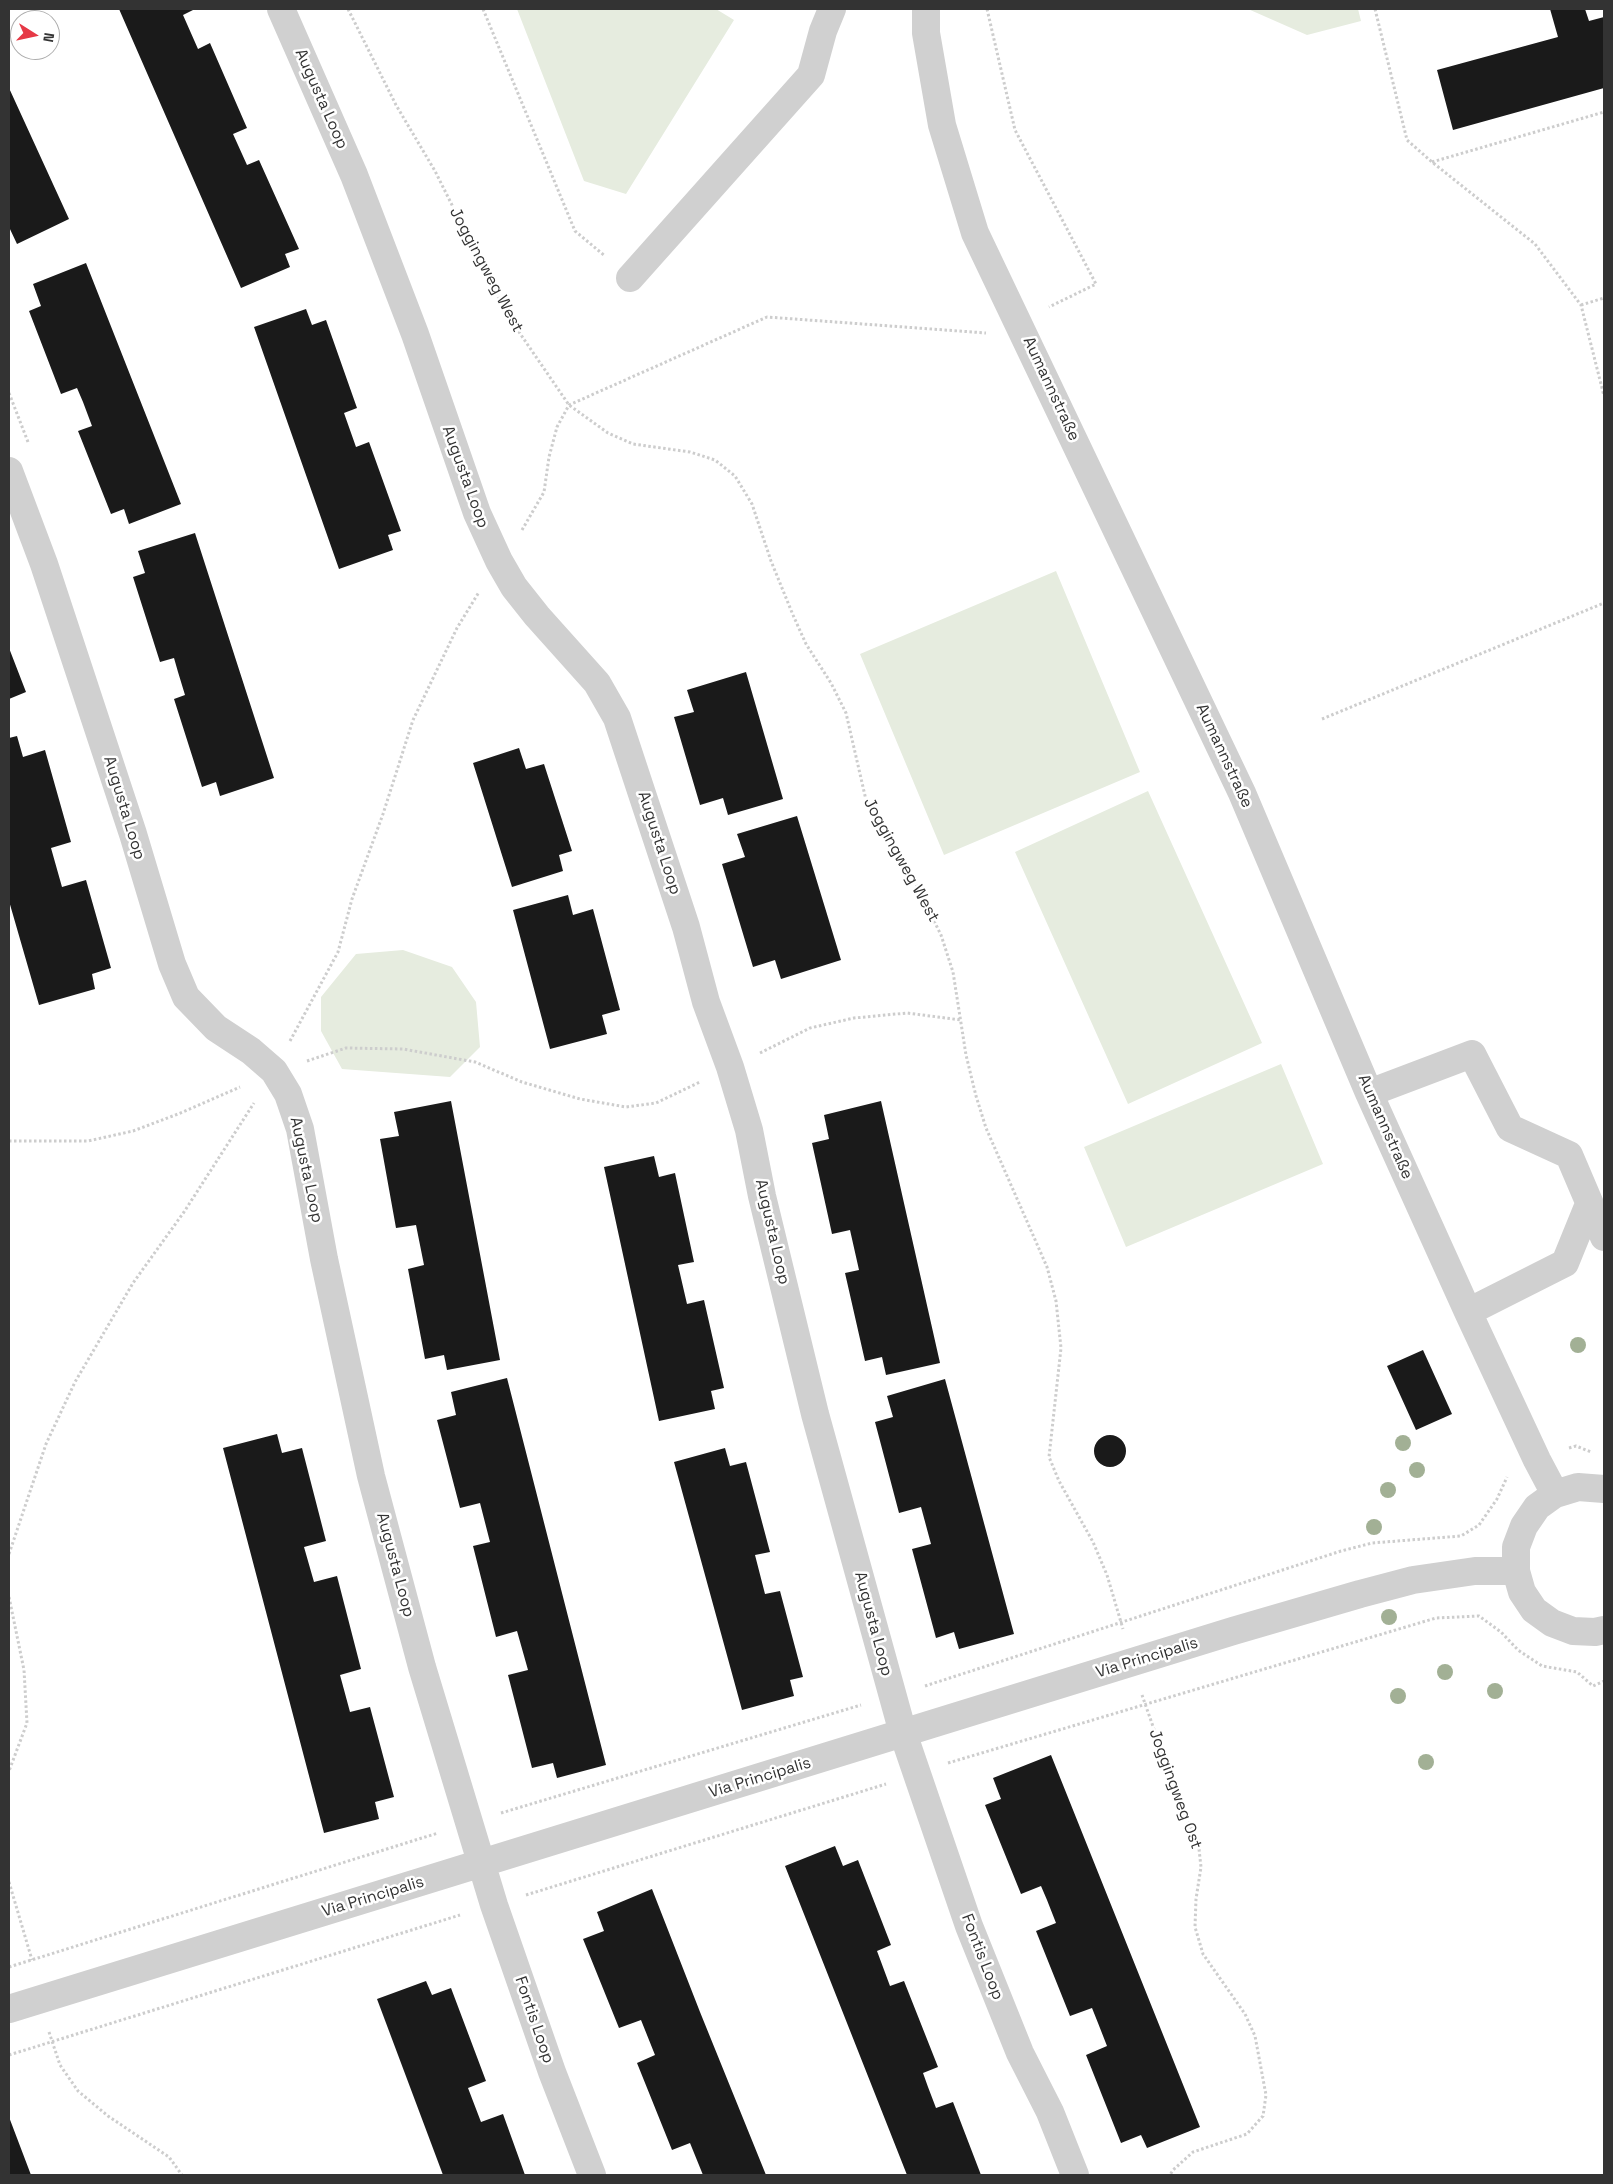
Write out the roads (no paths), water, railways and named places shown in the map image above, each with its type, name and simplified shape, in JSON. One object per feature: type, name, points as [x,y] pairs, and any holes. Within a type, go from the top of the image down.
[{"type":"street","name":"Augusta Loop","points":[[281,9],[354,174],[415,334],[477,513],[499,561],[514,587],[537,616],[596,683],[617,718],[686,927],[706,1002],[730,1067],[749,1130],[762,1196],[818,1423],[903,1732]]},
{"type":"street","points":[[630,278],[811,75],[823,31],[832,9]]},
{"type":"street","name":"Aumannstraße","points":[[926,9],[926,33],[942,125],[975,233],[1042,370],[1242,793],[1369,1093],[1468,1312],[1537,1460],[1555,1494]]},
{"type":"street","name":"Augusta Loop","points":[[9,472],[47,573],[133,834],[172,964],[186,997],[216,1028],[251,1051],[274,1071],[288,1094],[300,1129],[324,1259],[371,1476],[422,1667],[482,1863]]},
{"type":"street","points":[[1369,1093],[1472,1054],[1510,1128],[1569,1155],[1604,1237]]},
{"type":"street","points":[[1468,1312],[1565,1263],[1589,1204]]},
{"type":"street","points":[[1604,1489],[1578,1487],[1555,1494],[1537,1507],[1524,1526],[1516,1548],[1516,1571],[1522,1592],[1534,1610],[1552,1623],[1573,1631],[1595,1632],[1604,1630]]},
{"type":"street","name":"Via Principalis","points":[[9,2009],[1269,1620],[1413,1580],[1475,1571],[1516,1571]]},
{"type":"street","name":"Fontis Loop","points":[[903,1732],[976,1943],[1020,2053],[1050,2112],[1075,2175]]},
{"type":"street","name":"Fontis Loop","points":[[482,1863],[494,1905],[549,2064],[592,2175]]}]
